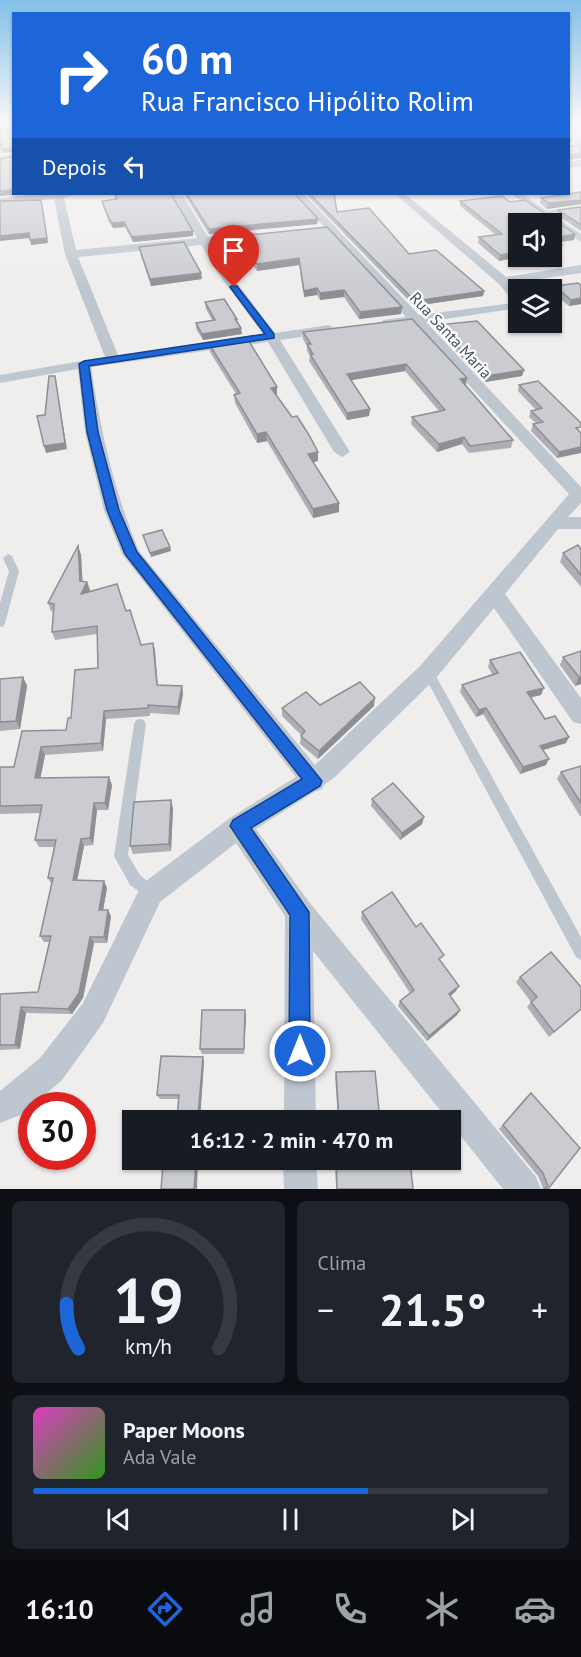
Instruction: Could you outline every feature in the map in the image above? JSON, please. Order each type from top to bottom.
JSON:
[{"type":"street","points":[[0,201],[50,195]]},
{"type":"street","points":[[58,195],[71,254],[113,359]]},
{"type":"street","points":[[178,195],[222,271],[271,336],[342,453]]},
{"type":"street","name":"Rua Santa Maria","points":[[300,195],[325,229],[580,496]]},
{"type":"street","points":[[401,195],[503,281],[508,288]]},
{"type":"street","points":[[517,195],[581,239]]},
{"type":"street","points":[[71,254],[274,234]]},
{"type":"street","points":[[503,281],[581,269]]},
{"type":"street","points":[[370,325],[508,304]]},
{"type":"street","points":[[0,379],[113,359],[348,327]]},
{"type":"street","points":[[84,364],[93,432],[113,510],[131,554],[314,781]]},
{"type":"street","points":[[0,1107],[12,1103],[51,1069],[93,1013],[151,893],[239,826],[314,781],[428,672],[494,592],[580,496]]},
{"type":"street","points":[[555,523],[581,523]]},
{"type":"street","points":[[494,592],[581,715]]},
{"type":"street","points":[[239,826],[299,912],[524,1189]]},
{"type":"street","points":[[299,912],[300,1110]]},
{"type":"street","points":[[300,1170],[301,1189]]},
{"type":"lane","points":[[542,212],[581,207]]},
{"type":"lane","points":[[0,623],[14,571],[8,558]]},
{"type":"lane","points":[[428,672],[581,952]]},
{"type":"lane","points":[[140,724],[121,856],[135,880],[151,893]]},
{"type":"building","points":[[0,177],[12,177],[12,190],[0,191]]},
{"type":"building","points":[[581,192],[581,200],[549,203],[541,198],[570,195]]},
{"type":"building","points":[[115,195],[172,195],[193,231],[132,237],[124,222],[112,223],[102,201],[117,199]]},
{"type":"building","points":[[188,195],[296,195],[318,219],[209,229]]},
{"type":"building","points":[[311,195],[334,195],[337,212],[369,208],[409,254],[436,250],[484,291],[415,301]]},
{"type":"building","points":[[502,196],[510,202],[525,200],[544,213],[508,213],[508,254],[500,255],[479,237],[502,234],[460,201]]},
{"type":"building","points":[[41,200],[47,238],[30,240],[29,233],[0,236],[0,201]]},
{"type":"building","points":[[581,207],[581,225],[558,210]]},
{"type":"building","points":[[562,225],[575,234],[562,236]]},
{"type":"building","points":[[327,227],[402,307],[360,312],[344,290],[320,293],[317,288],[304,291],[299,258],[257,264],[251,258],[241,259],[230,237]]},
{"type":"building","points":[[184,242],[201,273],[150,279],[139,247]]},
{"type":"building","points":[[578,283],[581,285],[581,298],[571,300],[562,292],[562,285]]},
{"type":"building","points":[[224,299],[241,328],[202,334],[196,323],[215,320],[205,302]]},
{"type":"building","points":[[412,319],[467,378],[460,379],[513,440],[470,446],[464,437],[439,444],[412,417],[445,410],[406,364],[347,374],[370,409],[347,413],[310,354],[313,354],[307,344],[311,344],[303,332]]},
{"type":"building","points":[[477,321],[524,370],[486,376],[437,325]]},
{"type":"building","points":[[247,338],[277,387],[271,388],[292,417],[297,416],[309,435],[318,452],[308,454],[339,503],[313,509],[266,432],[257,434],[234,395],[240,393],[209,344]]},
{"type":"building","points":[[49,376],[55,376],[65,443],[44,446],[37,416],[45,415]]},
{"type":"building","points":[[538,381],[581,423],[581,427],[576,428],[581,433],[581,447],[559,452],[533,424],[543,422],[531,411],[542,408],[519,385]]},
{"type":"building","points":[[162,530],[170,547],[150,553],[143,535]]},
{"type":"building","points":[[578,545],[581,549],[581,575],[563,553]]},
{"type":"building","points":[[78,546],[80,581],[87,582],[81,594],[117,584],[126,611],[130,610],[141,645],[153,643],[157,685],[182,686],[178,707],[148,705],[148,708],[104,711],[101,743],[41,747],[35,778],[109,777],[105,803],[94,803],[90,838],[81,839],[73,880],[104,881],[99,910],[108,910],[104,937],[90,937],[79,993],[68,1009],[21,1007],[15,1045],[0,1045],[0,994],[38,992],[51,936],[40,936],[53,878],[48,878],[56,840],[35,840],[42,805],[0,806],[0,767],[14,767],[22,731],[66,730],[68,718],[71,718],[75,670],[98,668],[97,626],[52,632],[54,604],[48,603]]},
{"type":"building","points":[[581,651],[581,677],[579,677],[563,657]]},
{"type":"building","points":[[520,652],[544,688],[527,692],[545,719],[555,716],[569,737],[540,746],[549,759],[523,767],[486,708],[479,710],[462,685],[498,673],[490,660]]},
{"type":"building","points":[[23,677],[16,721],[0,722],[0,679]]},
{"type":"building","points":[[360,682],[375,698],[319,751],[301,736],[305,731],[282,708],[306,692],[320,705]]},
{"type":"building","points":[[581,766],[581,803],[561,772]]},
{"type":"building","points":[[393,783],[424,817],[402,833],[372,799]]},
{"type":"building","points":[[171,800],[169,844],[130,846],[134,802]]},
{"type":"building","points":[[392,892],[416,927],[421,923],[444,955],[439,959],[459,986],[449,994],[460,1010],[429,1036],[400,1001],[414,990],[362,912]]},
{"type":"building","points":[[551,952],[581,987],[581,1009],[554,1032],[531,1002],[537,997],[520,977]]},
{"type":"building","points":[[202,1010],[245,1010],[244,1049],[200,1049]]},
{"type":"building","points":[[161,1056],[203,1057],[199,1110],[178,1110],[179,1095],[157,1095]]},
{"type":"building","points":[[375,1071],[379,1110],[338,1110],[336,1072]]},
{"type":"building","points":[[531,1093],[580,1148],[548,1189],[544,1189],[548,1186],[543,1173],[503,1125]]},
{"type":"building","points":[[163,1170],[195,1170],[194,1189],[161,1189]]},
{"type":"building","points":[[336,1170],[411,1170],[413,1189],[337,1189]]},
{"type":"route","points":[[234,287],[271,336],[84,364],[93,432],[113,510],[131,554],[314,781],[239,826],[299,912],[300,1051]]}]
